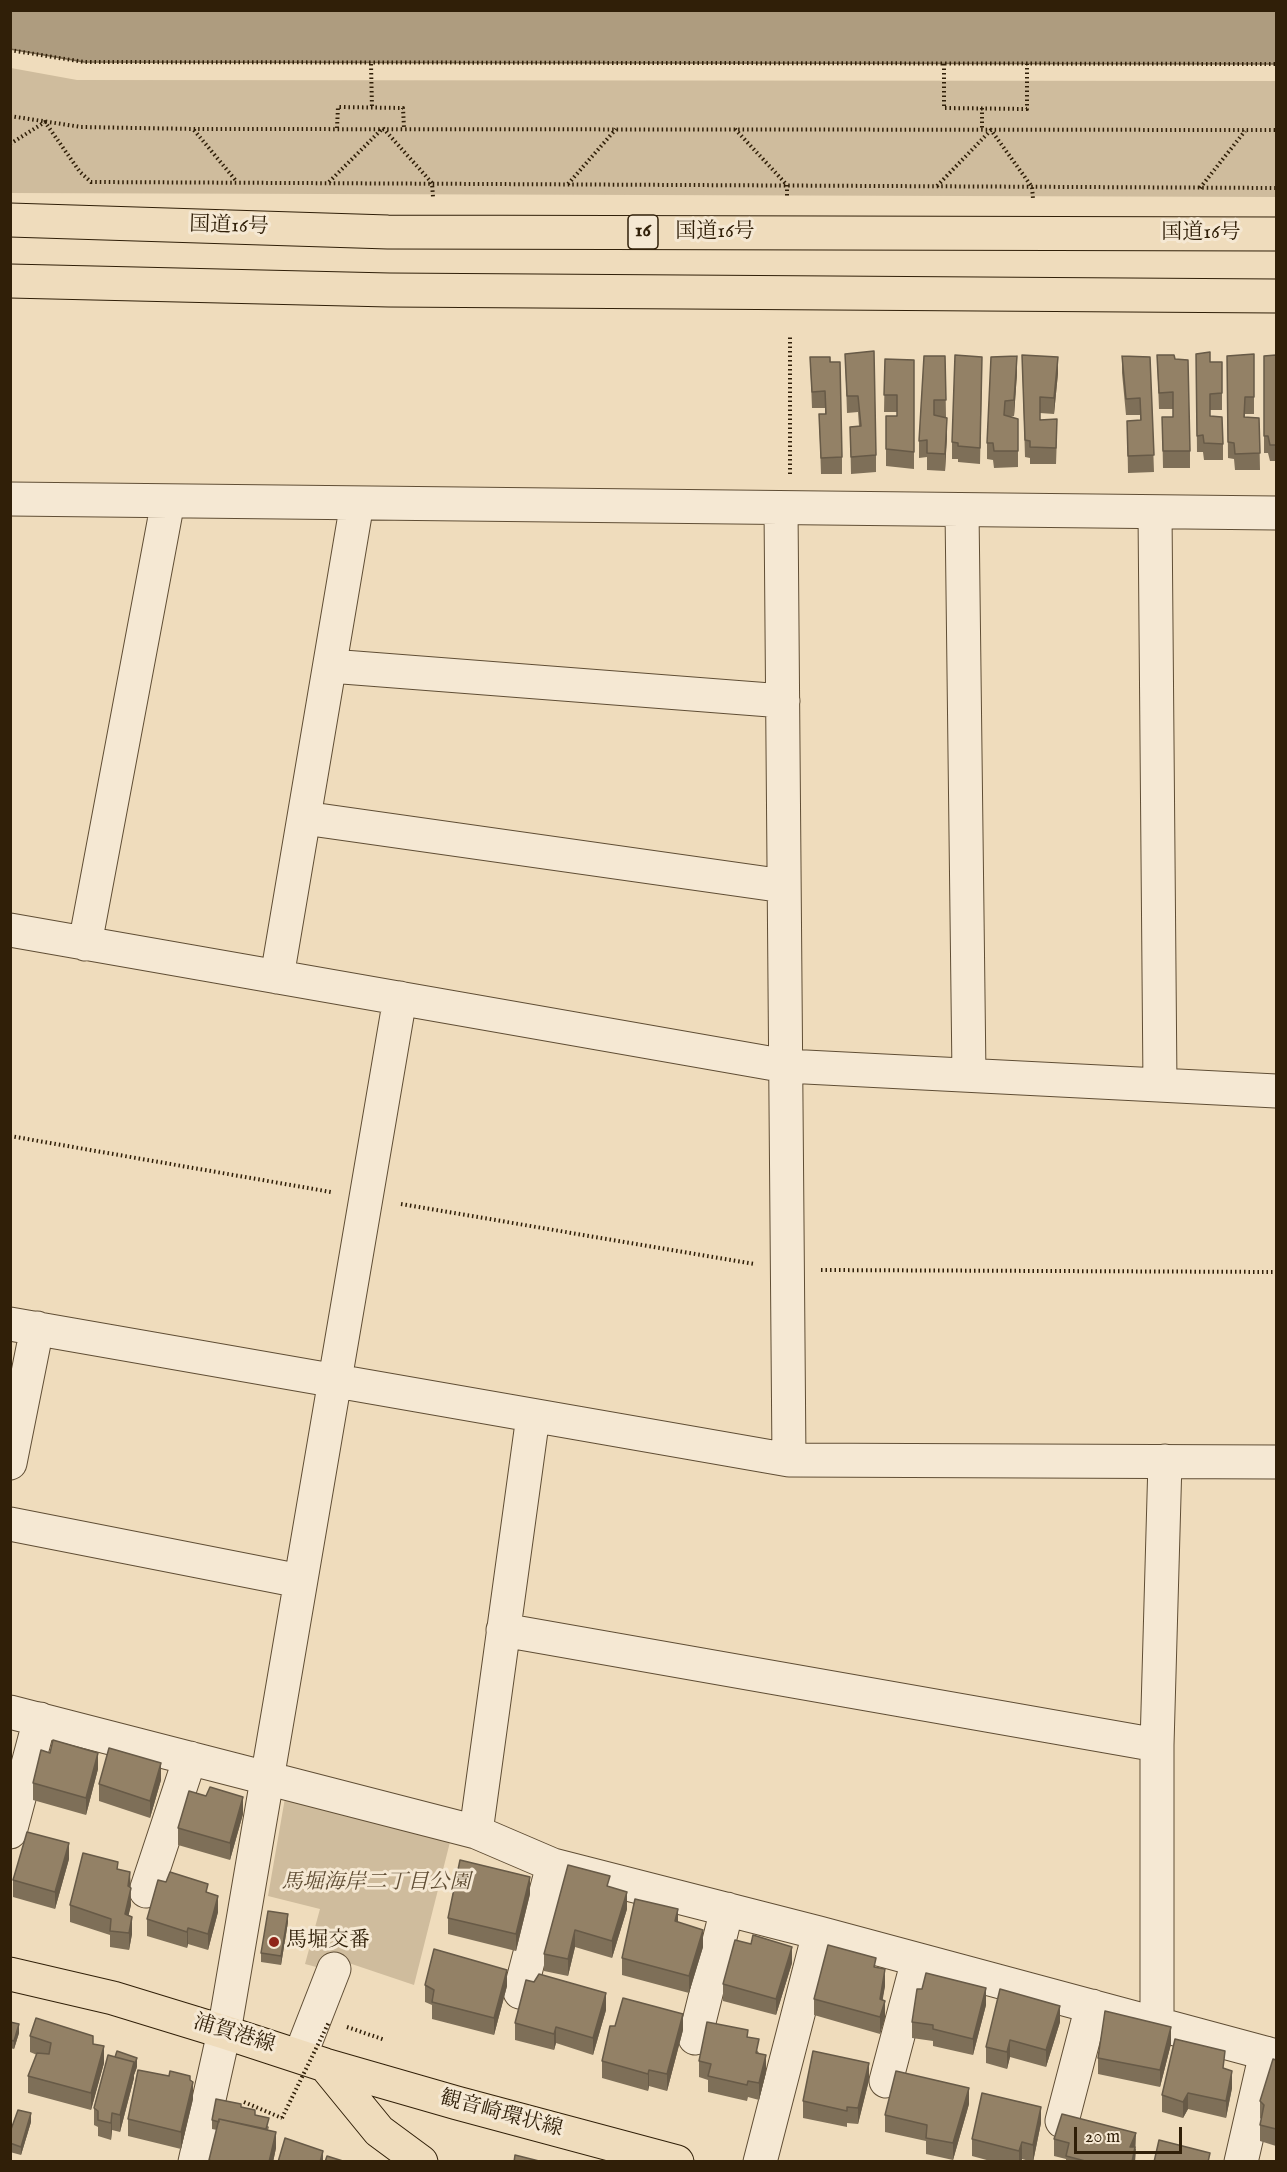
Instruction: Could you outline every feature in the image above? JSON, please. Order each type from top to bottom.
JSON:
[{"type":"main road","name":"国道16号","points":[[10,220],[388,232],[1276,234]]},
{"type":"main road","points":[[10,281],[401,290],[1276,296]]},
{"type":"main road","name":"浦賀港線","points":[[10,1974],[112,1998],[224,2031],[313,2061]]},
{"type":"main road","points":[[313,2061],[379,2131],[412,2159]]},
{"type":"main road","name":"観音崎環状線","points":[[313,2061],[457,2103],[677,2162]]},
{"type":"street","points":[[10,499],[1276,513]]},
{"type":"street","points":[[85,944],[168,501]]},
{"type":"street","points":[[277,977],[357,503]]},
{"type":"street","points":[[785,508],[783,701],[789,1460]]},
{"type":"street","points":[[962,510],[969,1075]]},
{"type":"street","points":[[1155,512],[1160,1085]]},
{"type":"street","points":[[330,666],[783,701]]},
{"type":"street","points":[[304,818],[784,886]]},
{"type":"street","points":[[10,930],[786,1066],[1276,1091]]},
{"type":"street","points":[[195,2162],[224,2031],[400,998]]},
{"type":"street","points":[[10,1463],[24,1326],[789,1460],[1276,1461]]},
{"type":"street","points":[[476,1832],[533,1416]]},
{"type":"street","points":[[1157,2022],[1157,1745],[1165,1461]]},
{"type":"street","points":[[10,1524],[300,1581]]},
{"type":"street","points":[[503,1630],[1157,1745]]},
{"type":"street","points":[[10,1832],[26,1716],[476,1832],[553,1865],[819,1932],[1271,2054],[1241,2162]]},
{"type":"street","points":[[146,1891],[190,1758]]},
{"type":"street","points":[[520,1992],[553,1865]]},
{"type":"street","points":[[695,2038],[728,1909]]},
{"type":"street","points":[[760,2162],[819,1932]]},
{"type":"street","points":[[886,2081],[918,1960]]},
{"type":"street","points":[[313,2061],[334,1969]]},
{"type":"street","points":[[1062,2121],[1092,2006]]},
{"type":"path","points":[[10,50],[84,62],[1276,64]]},
{"type":"path","points":[[371,63],[372,108]]},
{"type":"path","points":[[944,64],[944,108],[1027,109],[1027,64]]},
{"type":"path","points":[[338,128],[338,107],[403,108],[404,128]]},
{"type":"path","points":[[982,108],[982,130]]},
{"type":"path","points":[[10,116],[81,127],[194,129],[1276,130]]},
{"type":"path","points":[[10,144],[45,122]]},
{"type":"path","points":[[45,122],[80,172],[91,182],[1276,188]]},
{"type":"path","points":[[328,183],[383,128]]},
{"type":"path","points":[[383,128],[432,183]]},
{"type":"path","points":[[568,184],[616,128]]},
{"type":"path","points":[[194,129],[237,183]]},
{"type":"path","points":[[735,129],[787,185]]},
{"type":"path","points":[[937,186],[991,130]]},
{"type":"path","points":[[991,130],[1032,187]]},
{"type":"path","points":[[1200,188],[1245,130]]},
{"type":"path","points":[[785,508],[790,336]]},
{"type":"path","points":[[10,1136],[788,1269],[1276,1272]]},
{"type":"path","points":[[241,2101],[282,2118],[329,2022],[385,2040]]},
{"type":"green space","points":[[11,68],[77,80],[1276,81],[1276,197],[11,193]]},
{"type":"green space","name":"馬堀海岸二丁目公園","points":[[285,1798],[451,1838],[414,1985],[328,1956],[320,1968],[305,1964],[320,1909],[268,1896]]},
{"type":"shaded area","points":[[11,10],[1276,10],[1276,64],[84,62],[10,49]]},
{"type":"building","points":[[874,351],[876,455],[851,457],[850,427],[861,426],[858,396],[847,396],[845,354]]},
{"type":"building","points":[[1210,352],[1210,362],[1222,362],[1222,393],[1210,394],[1210,416],[1222,417],[1223,444],[1204,443],[1203,435],[1197,436],[1196,354]]},
{"type":"building","points":[[1254,354],[1254,397],[1245,397],[1244,417],[1259,418],[1260,453],[1235,454],[1234,443],[1228,442],[1227,356]]},
{"type":"building","points":[[955,355],[982,357],[980,448],[958,446],[958,443],[952,442]]},
{"type":"building","points":[[1022,355],[1058,357],[1054,398],[1040,397],[1040,420],[1057,419],[1056,448],[1030,447],[1030,441],[1025,440]]},
{"type":"building","points":[[1157,355],[1174,355],[1175,359],[1188,360],[1190,451],[1163,451],[1162,417],[1173,417],[1173,392],[1159,393]]},
{"type":"building","points":[[1276,355],[1276,445],[1270,445],[1268,436],[1264,436],[1264,356]]},
{"type":"building","points":[[924,356],[945,356],[946,400],[934,400],[934,415],[947,418],[945,454],[927,453],[927,440],[919,441]]},
{"type":"building","points":[[1017,356],[1014,400],[1005,401],[1004,415],[1018,419],[1018,451],[994,451],[993,443],[987,443],[991,357]]},
{"type":"building","points":[[1122,356],[1150,357],[1154,455],[1128,456],[1127,421],[1141,420],[1140,398],[1126,399]]},
{"type":"building","points":[[810,357],[830,357],[830,362],[840,362],[842,457],[821,458],[819,414],[826,414],[825,391],[812,392]]},
{"type":"building","points":[[885,359],[914,360],[914,452],[886,449],[886,416],[897,416],[897,395],[884,395]]},
{"type":"building","points":[[53,1740],[98,1753],[86,1798],[33,1783],[41,1750],[50,1753]]},
{"type":"building","points":[[109,1748],[161,1763],[150,1801],[99,1784]]},
{"type":"building","points":[[210,1787],[243,1797],[230,1843],[178,1828],[189,1791],[206,1796]]},
{"type":"building","points":[[27,1832],[69,1843],[55,1892],[13,1880]]},
{"type":"building","points":[[83,1853],[118,1862],[117,1869],[130,1872],[128,1886],[131,1888],[125,1914],[132,1917],[129,1933],[110,1931],[111,1919],[70,1905]]},
{"type":"building","points":[[460,1860],[530,1877],[516,1934],[448,1918]]},
{"type":"building","points":[[568,1865],[610,1876],[607,1886],[627,1892],[612,1941],[575,1930],[568,1959],[544,1954]]},
{"type":"building","points":[[170,1872],[208,1884],[206,1892],[218,1896],[208,1934],[188,1928],[187,1932],[147,1919],[158,1880],[166,1882]]},
{"type":"building","points":[[635,1899],[678,1909],[675,1921],[703,1930],[689,1976],[622,1958]]},
{"type":"building","name":"馬堀交番","points":[[268,1911],[288,1914],[281,1956],[261,1953]]},
{"type":"building","points":[[753,1935],[792,1947],[776,1999],[723,1984],[735,1940],[751,1944]]},
{"type":"building","points":[[828,1945],[876,1958],[874,1967],[885,1969],[880,1999],[885,2001],[880,2017],[814,1999]]},
{"type":"building","points":[[434,1949],[507,1970],[494,2018],[432,2002],[434,1990],[425,1985]]},
{"type":"building","points":[[926,1973],[986,1988],[973,2039],[933,2029],[933,2025],[912,2022],[917,1989],[922,1989]]},
{"type":"building","points":[[539,1974],[606,1993],[593,2038],[556,2027],[554,2034],[515,2023],[526,1980],[534,1982]]},
{"type":"building","points":[[1000,1989],[1060,2006],[1046,2050],[1010,2040],[1007,2052],[986,2047]]},
{"type":"building","points":[[623,1998],[683,2014],[667,2074],[649,2070],[648,2074],[602,2061],[610,2026],[615,2026]]},
{"type":"building","points":[[1105,2011],[1171,2027],[1160,2070],[1098,2058]]},
{"type":"building","points":[[36,2018],[93,2036],[93,2044],[104,2046],[91,2093],[28,2076],[37,2053],[49,2054],[51,2043],[30,2036]]},
{"type":"building","points":[[10,2022],[19,2024],[14,2041],[10,2040]]},
{"type":"building","points":[[707,2022],[748,2030],[747,2037],[759,2039],[756,2053],[766,2055],[759,2083],[748,2081],[747,2085],[708,2076],[711,2064],[699,2061]]},
{"type":"building","points":[[1175,2039],[1225,2051],[1223,2068],[1232,2071],[1226,2101],[1188,2093],[1183,2102],[1162,2095]]},
{"type":"building","points":[[117,2051],[137,2058],[134,2066],[134,2062],[115,2057]]},
{"type":"building","points":[[813,2051],[869,2063],[858,2108],[847,2107],[847,2111],[803,2101]]},
{"type":"building","points":[[108,2055],[134,2062],[120,2115],[112,2113],[111,2123],[98,2120],[98,2111],[94,2108]]},
{"type":"building","points":[[1273,2059],[1276,2060],[1276,2129],[1260,2125],[1264,2105],[1260,2101]]},
{"type":"building","points":[[138,2070],[169,2076],[170,2071],[190,2076],[193,2082],[181,2132],[128,2119]]},
{"type":"building","points":[[896,2071],[969,2088],[953,2143],[926,2138],[927,2125],[885,2115]]},
{"type":"building","points":[[982,2093],[1041,2107],[1033,2145],[1022,2142],[1019,2151],[972,2139]]},
{"type":"building","points":[[216,2099],[241,2104],[241,2107],[255,2110],[255,2115],[269,2118],[266,2129],[219,2119],[219,2122],[212,2120]]},
{"type":"building","points":[[18,2110],[31,2113],[21,2147],[10,2143],[10,2132]]},
{"type":"building","points":[[1062,2114],[1136,2133],[1130,2147],[1135,2147],[1132,2162],[1089,2162],[1066,2156],[1069,2143],[1054,2139]]},
{"type":"building","points":[[219,2119],[276,2132],[269,2162],[214,2162],[209,2160]]},
{"type":"building","points":[[285,2138],[323,2151],[320,2162],[278,2162]]},
{"type":"building","points":[[1159,2140],[1210,2153],[1208,2162],[1154,2162]]},
{"type":"building","points":[[515,2155],[543,2162],[514,2162]]},
{"type":"building","points":[[327,2156],[346,2162],[325,2162]]},
{"type":"place","name":"馬堀交番","points":[[274,1942]]}]
